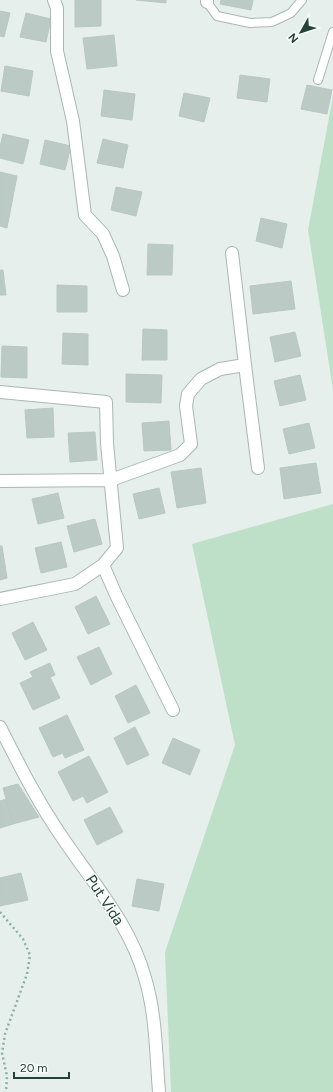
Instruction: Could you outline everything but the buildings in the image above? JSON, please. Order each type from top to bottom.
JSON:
[{"type":"street","points":[[54,0],[57,8],[57,51],[73,121],[85,215],[103,234],[113,256],[123,290]]},
{"type":"street","points":[[232,253],[258,468]]},
{"type":"street","points":[[0,481],[111,480],[180,455],[191,444],[186,406],[188,394],[201,379],[220,369],[245,365]]},
{"type":"street","points":[[0,392],[106,402],[107,442],[116,548],[103,565],[75,584],[0,599]]},
{"type":"street","points":[[103,565],[116,595],[173,710]]},
{"type":"street","name":"Put Vida","points":[[0,727],[27,781],[64,840],[112,907],[133,946],[145,978],[152,1013],[159,1092]]},
{"type":"lane","points":[[207,1],[217,16],[250,23],[272,22],[291,13],[302,0]]},
{"type":"lane","points":[[318,80],[333,32]]},
{"type":"path","points":[[0,912],[23,939],[30,955],[27,974],[5,1034],[2,1053],[7,1076],[6,1092]]},
{"type":"green space","points":[[333,96],[333,390],[308,230]]},
{"type":"green space","points":[[333,504],[333,1092],[171,1092],[165,952],[235,745],[192,544]]}]
